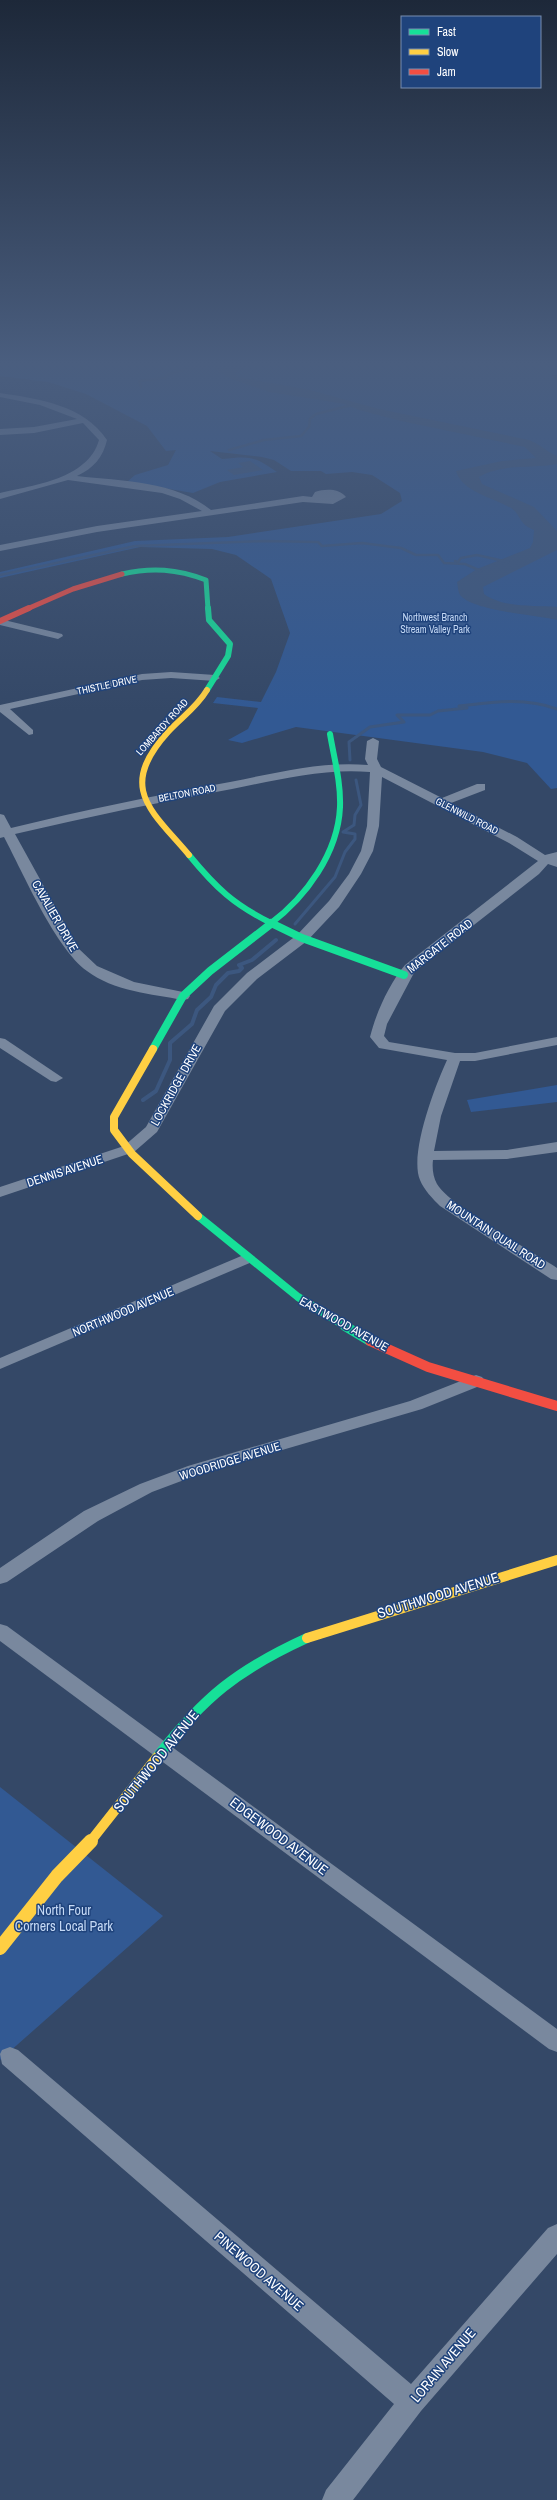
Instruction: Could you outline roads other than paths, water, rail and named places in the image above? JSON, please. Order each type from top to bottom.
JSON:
[{"type":"street","points":[[0,496],[61,479]]},
{"type":"street","points":[[78,479],[177,493],[196,500],[210,513]]},
{"type":"street","points":[[0,548],[97,529],[316,499]]},
{"type":"street","name":"LOMBARDY ROAD","points":[[0,622],[45,599],[142,569],[162,567],[189,571],[206,580],[209,620],[230,644],[228,656],[194,709],[151,752],[143,764],[139,784],[145,801],[210,882],[244,910],[302,938],[384,966],[404,975]]},
{"type":"street","points":[[0,622],[58,636]]},
{"type":"street","name":"THISTLE DRIVE","points":[[1,708],[142,677],[171,675],[215,678]]},
{"type":"street","points":[[1,708],[29,732]]},
{"type":"street","points":[[130,1150],[114,1130],[114,1117],[183,996],[210,971],[287,910],[301,895],[322,867],[337,830],[340,807],[336,766],[330,734]]},
{"type":"street","name":"LOCKRIDGE DRIVE","points":[[130,1150],[152,1129],[210,1023],[226,1000],[252,976],[302,938],[334,904],[355,874],[367,851],[375,810],[376,769],[371,759],[373,741]]},
{"type":"street","name":"BELTON ROAD","points":[[4,833],[145,801],[336,766],[376,769]]},
{"type":"street","name":"GLENWILD ROAD","points":[[376,769],[513,840],[551,862]]},
{"type":"street","points":[[440,803],[481,787]]},
{"type":"street","name":"CAVALIER DRIVE","points":[[0,818],[4,833],[72,950],[92,969],[116,980],[131,986],[183,996]]},
{"type":"street","name":"MARGATE ROAD","points":[[455,1057],[384,1045],[377,1037],[380,1024],[404,975],[410,968],[551,862],[557,854]]},
{"type":"street","points":[[455,1057],[475,1057],[557,1041]]},
{"type":"street","points":[[0,1042],[56,1078]]},
{"type":"street","name":"MOUNTAIN QUAIL ROAD","points":[[455,1057],[433,1121],[425,1155],[426,1177],[437,1194],[446,1203],[557,1275]]},
{"type":"street","points":[[425,1155],[490,1157],[527,1154],[557,1147]]},
{"type":"street","name":"DENNIS AVENUE","points":[[0,1192],[130,1150]]},
{"type":"street","name":"EASTWOOD AVENUE","points":[[130,1150],[152,1175],[246,1260],[306,1305],[354,1332],[409,1359],[557,1406]]},
{"type":"street","name":"NORTHWOOD AVENUE","points":[[0,1364],[246,1260]]},
{"type":"street","name":"WOODRIDGE AVENUE","points":[[0,1577],[91,1516],[146,1488],[194,1470],[416,1405],[476,1381]]},
{"type":"street","name":"SOUTHWOOD AVENUE","points":[[0,1948],[57,1876],[96,1836],[185,1721],[218,1689],[270,1655],[315,1634],[557,1560]]},
{"type":"street","name":"EDGEWOOD AVENUE","points":[[0,1631],[557,2042]]},
{"type":"street","name":"PINEWOOD AVENUE","points":[[10,2057],[412,2402]]},
{"type":"street","name":"LORAIN AVENUE","points":[[336,2500],[412,2402],[557,2236]]},
{"type":"waterway","points":[[0,575],[135,546],[264,541],[318,542],[322,546],[362,543],[401,548],[416,555],[438,555],[444,563],[465,564],[481,571]]},
{"type":"waterway","points":[[455,561],[458,562],[461,558],[477,555],[508,562]]},
{"type":"waterway","points":[[350,760],[349,742],[370,727],[404,722],[397,715],[430,715],[438,711],[467,708],[459,706],[509,702],[533,703],[557,709]]},
{"type":"waterway","points":[[295,924],[335,877],[345,852],[355,839],[355,834],[343,832],[354,825],[355,815],[361,805],[356,780]]},
{"type":"waterway","points":[[143,1100],[156,1091],[170,1060],[170,1043],[192,1024],[197,1010],[211,997],[216,985],[228,973],[239,971],[242,968],[239,965],[252,960],[276,940]]},
{"type":"park label","name":"Northwest Branch Stream Valley Park","points":[[435,622]]},
{"type":"park label","name":"North Four Corners Local Park","points":[[64,1918]]}]
